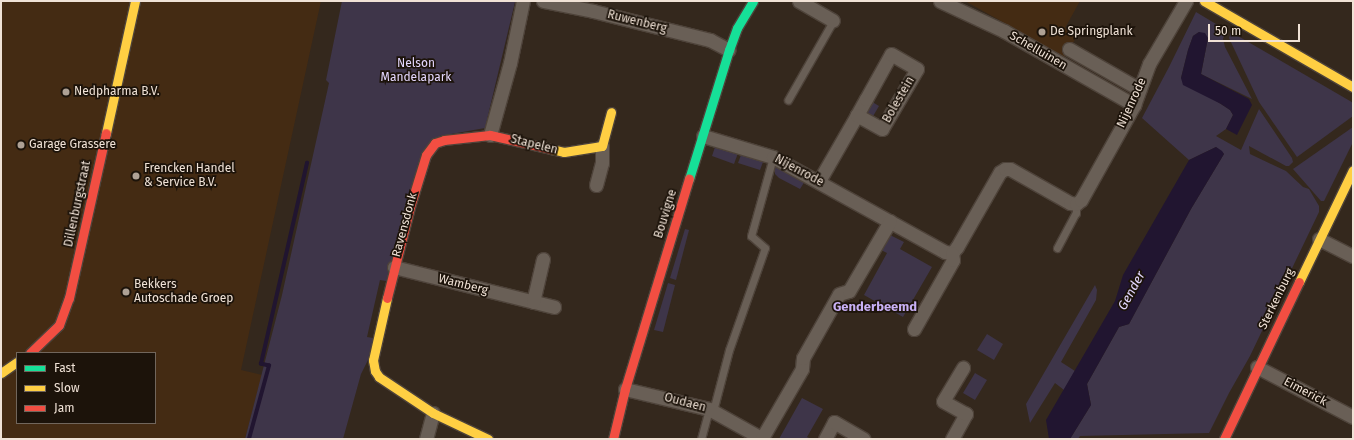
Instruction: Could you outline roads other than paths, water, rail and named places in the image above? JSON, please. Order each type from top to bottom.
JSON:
[{"type":"street","name":"Dillenburgstraat","points":[[31,352],[60,325],[69,298],[135,1]]},
{"type":"street","points":[[490,136],[510,63],[523,1]]},
{"type":"street","name":"Ruwenberg","points":[[543,1],[593,11],[710,40],[728,50]]},
{"type":"street","name":"Bouvigne","points":[[613,439],[625,389],[728,50],[737,28],[753,1]]},
{"type":"street","points":[[799,1],[833,21]]},
{"type":"street","name":"Schelluinen","points":[[940,1],[1004,31],[1134,105]]},
{"type":"street","name":"Nijenrode","points":[[1076,204],[1080,200],[1134,105],[1149,64],[1186,1]]},
{"type":"street","points":[[1204,1],[1353,87]]},
{"type":"street","name":"Schelluinen","points":[[1069,49],[1139,89]]},
{"type":"street","name":"Bolestein","points":[[819,181],[891,54],[917,69],[882,129],[857,115]]},
{"type":"street","points":[[596,185],[602,163],[602,146],[611,112]]},
{"type":"street","name":"Stapelen","points":[[490,136],[564,152],[602,146]]},
{"type":"street","name":"Ravensdonk","points":[[488,439],[433,413],[379,377],[375,371],[373,360],[394,267],[426,155],[435,143],[444,140],[490,136]]},
{"type":"street","name":"Nijenrode","points":[[703,136],[773,157],[819,181],[945,252],[952,253]]},
{"type":"street","points":[[914,329],[953,260],[952,253],[957,247],[1000,172],[1005,169],[1010,169],[1070,203],[1076,204]]},
{"type":"street","name":"Sterkenburg","points":[[1224,439],[1257,367],[1353,170]]},
{"type":"street","name":"Oudaen","points":[[625,389],[711,410],[763,439],[802,369],[803,358],[839,294],[849,291],[890,221]]},
{"type":"street","points":[[1319,239],[1353,256]]},
{"type":"street","points":[[533,302],[543,259]]},
{"type":"street","name":"Wamberg","points":[[394,267],[554,307]]},
{"type":"street","points":[[1,373],[16,363]]},
{"type":"street","name":"Eimerick","points":[[1257,367],[1353,417]]},
{"type":"street","points":[[952,439],[966,414],[943,401],[963,368]]},
{"type":"street","points":[[426,439],[433,413]]},
{"type":"street","points":[[825,439],[834,422],[863,439]]},
{"type":"lane","points":[[788,100],[833,21]]},
{"type":"lane","points":[[701,439],[729,350],[765,248],[751,236],[773,157]]},
{"type":"lane","name":"Nijenrode","points":[[1057,248],[1076,213],[1076,204]]},
{"type":"water","points":[[1199,32],[1205,33],[1208,38],[1201,74],[1249,99],[1252,105],[1237,135],[1226,129],[1233,115],[1230,110],[1183,85],[1181,78],[1188,50],[1193,36]]},
{"type":"water","name":"Gender","points":[[1216,147],[1224,154],[1191,209],[1129,324],[1119,327],[1087,384],[1091,405],[1070,439],[1049,439],[1046,420],[1115,301],[1123,275],[1189,160]]},
{"type":"waterway","points":[[249,439],[269,366],[261,364],[307,163]]},
{"type":"place","name":"De Springplank","points":[[1042,32]]},
{"type":"place","name":"Nedpharma B.V.","points":[[66,92]]},
{"type":"place","name":"Garage Grassere","points":[[21,145]]},
{"type":"place","name":"Frencken Handel & Service B.V.","points":[[136,176]]},
{"type":"place","name":"Bekkers Autoschade Groep","points":[[126,292]]},
{"type":"district","name":"Genderbeemd","points":[[875,307]]},
{"type":"park label","name":"Nelson Mandelapark","points":[[416,71]]}]
